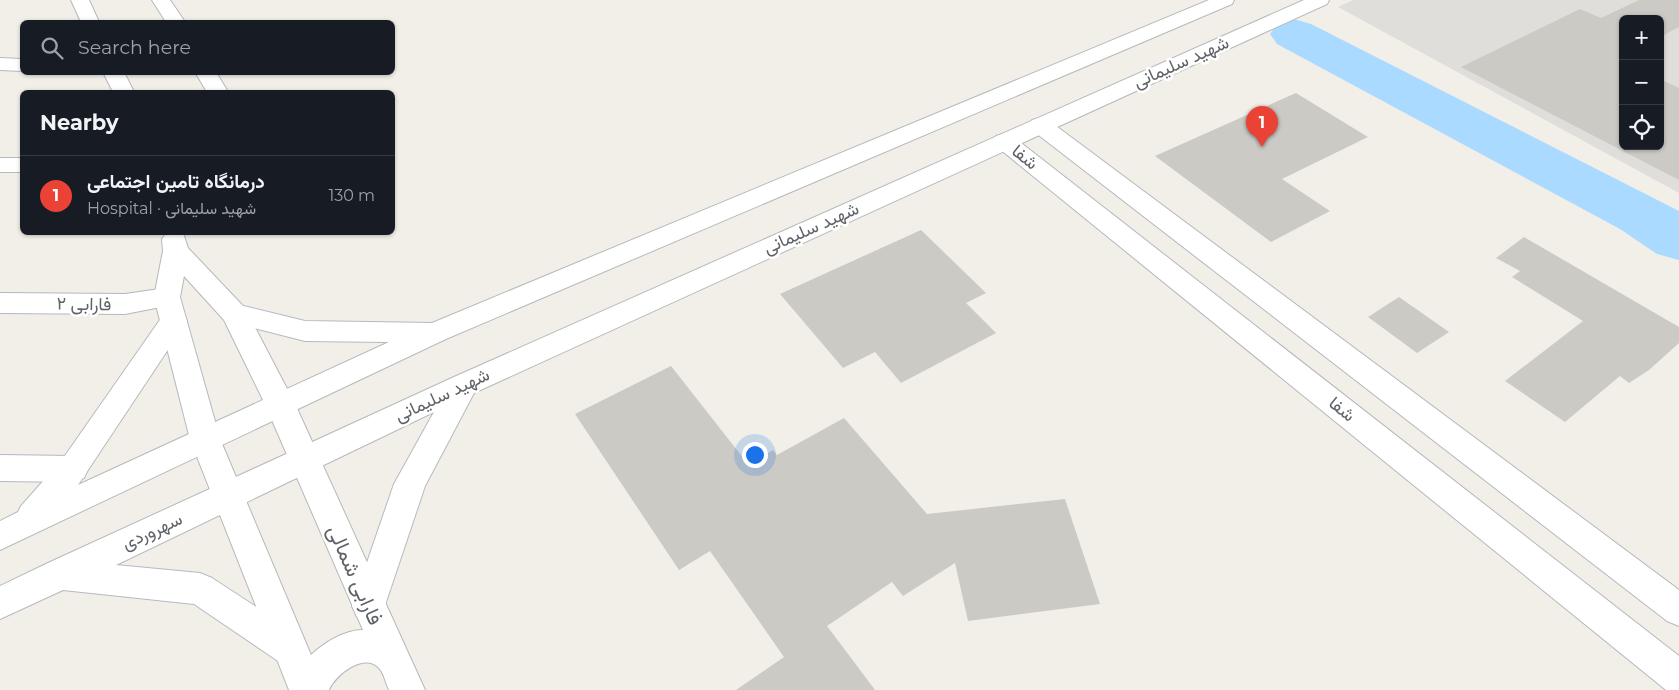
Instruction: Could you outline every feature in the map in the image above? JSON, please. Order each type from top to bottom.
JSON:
[{"type":"main road","points":[[80,0],[89,20]]},
{"type":"main road","points":[[162,0],[174,20]]},
{"type":"main road","points":[[13,530],[436,332],[1225,0]]},
{"type":"main road","name":"شهید سلیمانی","points":[[304,459],[1004,141],[1320,0]]},
{"type":"main road","points":[[0,64],[20,65]]},
{"type":"main road","points":[[115,75],[122,90]]},
{"type":"main road","points":[[207,75],[216,90]]},
{"type":"main road","name":"شفا","points":[[1040,125],[1679,610]]},
{"type":"main road","name":"شفا","points":[[1004,141],[1679,678]]},
{"type":"main road","points":[[1051,178],[1088,161]]},
{"type":"main road","points":[[0,165],[20,165]]},
{"type":"main road","points":[[174,242],[235,314],[280,404]]},
{"type":"main road","points":[[174,242],[171,309],[205,440],[290,649],[309,690]]},
{"type":"main road","name":"فارابی ۲","points":[[0,303],[125,304],[171,309]]},
{"type":"main road","points":[[13,530],[73,469],[171,309]]},
{"type":"main road","points":[[235,314],[305,331],[436,332]]},
{"type":"main road","points":[[1319,391],[1356,365]]},
{"type":"main road","points":[[368,606],[410,484],[464,385]]},
{"type":"main road","name":"فارابی شمالی","points":[[280,404],[368,606],[407,690]]},
{"type":"main road","name":"سهروردی","points":[[0,603],[304,459]]},
{"type":"main road","points":[[0,468],[73,469]]},
{"type":"main road","points":[[60,574],[200,589],[290,649]]},
{"type":"main road","points":[[309,690],[318,673],[335,656],[356,647],[376,647],[391,656]]},
{"type":"shaded area","points":[[1353,0],[1679,0],[1679,193],[1338,7]]},
{"type":"building","points":[[1639,0],[1679,0],[1679,27],[1664,35],[1664,15],[1619,15],[1619,149],[1461,67],[1580,9],[1601,18]]},
{"type":"building","points":[[1664,81],[1679,88],[1679,180],[1621,150],[1664,150]]},
{"type":"building","points":[[1296,93],[1368,137],[1282,179],[1330,211],[1271,242],[1155,156]]},
{"type":"building","points":[[921,230],[986,293],[966,303],[996,333],[901,383],[875,352],[843,368],[780,294]]},
{"type":"building","points":[[1524,237],[1679,327],[1679,343],[1649,370],[1629,383],[1620,376],[1565,422],[1505,381],[1583,321],[1512,277],[1520,271],[1496,258]]},
{"type":"building","points":[[1399,297],[1449,332],[1417,353],[1368,317]]},
{"type":"building","points":[[671,366],[748,464],[773,450],[777,455],[844,418],[927,514],[1065,499],[1100,604],[968,621],[955,563],[903,596],[892,582],[827,626],[875,690],[736,690],[784,657],[710,551],[679,570],[575,414]]},
{"type":"waterway","points":[[1294,34],[1641,215],[1679,239]]},
{"type":"place","name":"درمانگاه تامین اجتماعی","points":[[1262,147]]}]
